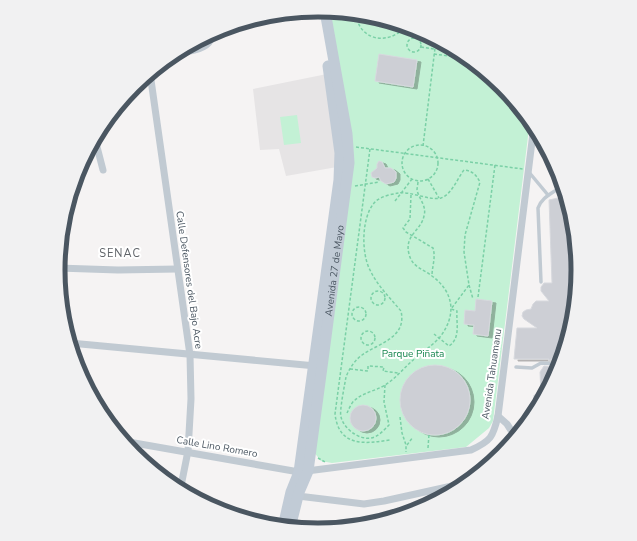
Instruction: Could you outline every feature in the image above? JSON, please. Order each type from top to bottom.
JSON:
[{"type":"main road","name":"Avenida 27 de Mayo","points":[[291,522],[303,471],[346,190],[348,163],[346,126],[325,17]]},
{"type":"main road","name":"Avenida 27 de Mayo","points":[[318,367],[339,180],[340,153],[325,17]]},
{"type":"main road","name":"Avenida 27 de Mayo","points":[[284,522],[291,492],[303,471]]},
{"type":"street","name":"Calle Defensores del Bajo Acre","points":[[151,80],[190,355],[191,399],[188,451],[182,483]]},
{"type":"street","name":"Avenida Tahuamanu","points":[[303,471],[471,450],[484,445],[493,434],[498,416],[533,136]]},
{"type":"street","points":[[97,147],[103,170]]},
{"type":"street","points":[[65,268],[118,270],[177,269]]},
{"type":"street","points":[[76,344],[318,367]]},
{"type":"street","points":[[498,416],[507,424],[513,433]]},
{"type":"street","name":"Calle Lino Romero","points":[[132,442],[303,471]]},
{"type":"street","points":[[298,496],[364,504],[451,486]]},
{"type":"lane","points":[[190,52],[208,47],[213,40]]},
{"type":"lane","points":[[528,170],[548,195]]},
{"type":"lane","points":[[541,282],[538,208],[540,202],[559,188]]},
{"type":"lane","points":[[516,367],[532,368],[541,363],[555,364]]},
{"type":"path","points":[[356,20],[360,27],[367,34],[376,38],[385,39],[393,37],[401,31]]},
{"type":"path","points":[[412,39],[416,39],[420,42],[420,47],[416,52],[412,52],[408,50],[407,43],[412,39]]},
{"type":"path","points":[[422,146],[435,46]]},
{"type":"path","points":[[420,47],[435,49]]},
{"type":"path","points":[[434,54],[454,57]]},
{"type":"path","points":[[348,146],[528,170]]},
{"type":"path","points":[[416,146],[429,148],[436,158],[437,167],[435,172],[428,179],[418,181],[412,179],[404,172],[402,168],[404,154],[416,146]]},
{"type":"path","points":[[370,149],[335,414],[336,422],[341,433],[358,443],[372,443],[390,440]]},
{"type":"path","points":[[478,297],[494,165]]},
{"type":"path","points":[[385,385],[384,402],[389,425],[382,432],[372,438],[358,436],[347,429],[340,416],[346,377],[350,369],[358,358],[391,339],[402,325],[403,317],[401,311],[385,294],[369,270],[363,248],[366,221],[374,204],[382,198],[401,192],[411,195],[439,198],[448,194],[464,170],[470,171],[476,175],[480,182],[465,235],[464,252],[469,285],[473,299]]},
{"type":"path","points":[[394,201],[412,179]]},
{"type":"path","points":[[428,179],[439,198]]},
{"type":"path","points":[[347,413],[354,400],[385,385],[439,338],[450,319],[451,309],[447,292],[432,276],[412,262],[408,247],[409,240],[424,218],[424,208],[417,190],[418,181]]},
{"type":"path","points":[[354,186],[379,182]]},
{"type":"path","points":[[411,195],[410,219],[403,228],[406,232],[433,248],[435,255],[432,276]]},
{"type":"path","points":[[451,309],[469,285]]},
{"type":"path","points":[[374,292],[381,292],[385,294],[383,304],[379,305],[373,303],[371,296],[374,292]]},
{"type":"path","points":[[359,307],[363,309],[366,315],[364,320],[359,321],[353,319],[352,314],[354,308],[359,307]]},
{"type":"path","points":[[434,334],[449,346],[452,344],[458,330],[456,319],[457,311],[451,309]]},
{"type":"path","points":[[368,331],[374,335],[375,339],[373,344],[367,345],[363,343],[362,336],[364,333],[368,331]]},
{"type":"path","points":[[373,344],[376,347]]},
{"type":"path","points":[[350,369],[368,371],[368,366],[384,367],[383,372],[399,373]]},
{"type":"path","points":[[400,417],[402,433],[406,445],[405,456]]},
{"type":"path","points":[[428,452],[429,434]]},
{"type":"path","points":[[406,445],[413,437]]},
{"type":"path","points":[[317,458],[328,463]]},
{"type":"shaded area","points":[[327,74],[337,167],[286,176],[279,149],[260,150],[253,89]]},
{"type":"green space","name":"Parque Piñata","points":[[328,18],[352,19],[368,22],[400,30],[431,43],[473,69],[486,80],[509,103],[529,130],[493,421],[489,428],[466,447],[332,463],[321,461],[313,451],[349,187]]},
{"type":"green space","points":[[297,115],[301,143],[284,145],[280,117]]},
{"type":"building","points":[[379,54],[417,60],[413,87],[375,81]]},
{"type":"building","points":[[379,161],[382,162],[385,168],[391,168],[396,172],[394,182],[386,184],[381,181],[379,177],[372,177],[371,173],[377,168]]},
{"type":"building","points":[[548,163],[552,170],[548,170]]},
{"type":"building","points":[[561,197],[570,237],[572,270],[570,304],[567,320],[556,359],[514,359],[517,328],[537,328],[524,319],[522,316],[523,312],[531,309],[536,301],[549,301],[541,291],[541,287],[544,283],[552,283],[549,200]]},
{"type":"building","points":[[476,299],[492,301],[488,336],[473,334],[474,325],[464,324],[465,310],[475,311]]},
{"type":"building","points":[[435,365],[448,368],[460,375],[467,387],[470,400],[467,413],[460,425],[448,432],[435,435],[422,432],[410,425],[403,413],[400,400],[403,387],[410,375],[422,368]]},
{"type":"building","points":[[544,366],[553,367],[541,392],[540,372]]},
{"type":"building","points":[[534,395],[539,396],[533,404]]},
{"type":"building","points":[[363,405],[372,409],[376,418],[372,427],[363,431],[354,427],[350,418],[354,409]]},
{"type":"district","name":"SENAC","points":[[120,253]]}]
